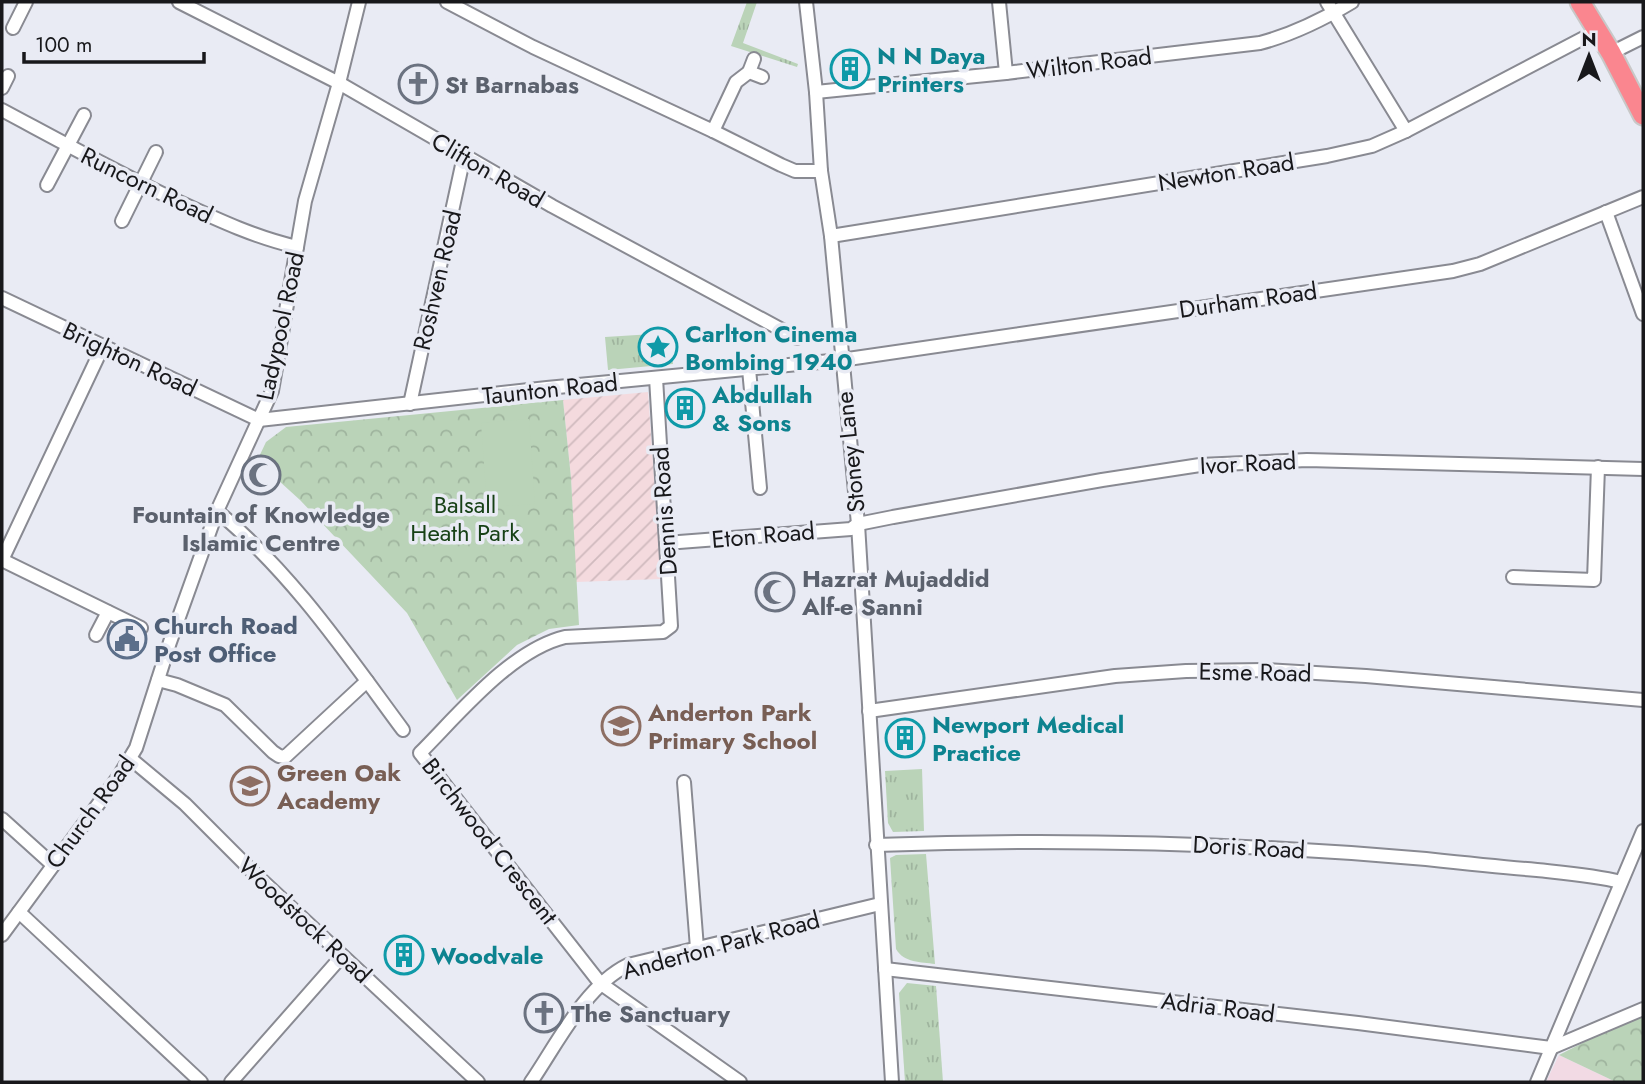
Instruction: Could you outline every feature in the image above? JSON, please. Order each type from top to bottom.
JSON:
[{"type":"highway","points":[[1580,2],[1611,53],[1643,115]]},
{"type":"street","points":[[13,28],[26,2]]},
{"type":"street","name":"Ladypool Road","points":[[158,680],[217,511],[272,391],[305,201],[359,2]]},
{"type":"street","points":[[447,2],[533,47],[794,171],[821,171]]},
{"type":"street","name":"Stoney Lane","points":[[805,2],[816,92],[821,171],[831,236],[858,524],[892,1082]]},
{"type":"street","points":[[999,2],[1006,74]]},
{"type":"street","name":"Wilton Road","points":[[816,92],[1006,74],[1260,43],[1288,36],[1330,7],[1352,2]]},
{"type":"street","name":"Clifton Road","points":[[185,3],[339,83],[552,206],[797,338]]},
{"type":"street","points":[[1330,7],[1406,131]]},
{"type":"street","name":"Newton Road","points":[[831,236],[1327,156],[1372,146],[1406,131],[1597,31]]},
{"type":"street","points":[[1611,53],[1643,37]]},
{"type":"street","points":[[713,131],[736,82],[756,75],[754,59]]},
{"type":"street","points":[[2,88],[8,76]]},
{"type":"street","name":"Runcorn Road","points":[[2,110],[140,183],[229,226],[297,247]]},
{"type":"street","points":[[47,185],[84,115]]},
{"type":"street","points":[[122,221],[156,152]]},
{"type":"street","name":"Roshven Road","points":[[410,404],[464,156]]},
{"type":"street","name":"Durham Road","points":[[841,360],[1453,271],[1480,264],[1643,197]]},
{"type":"street","points":[[1606,212],[1643,314]]},
{"type":"street","name":"Brighton Road","points":[[2,298],[259,420]]},
{"type":"street","points":[[103,346],[2,560],[141,628]]},
{"type":"street","name":"Taunton Road","points":[[259,420],[841,360]]},
{"type":"street","points":[[749,369],[760,488]]},
{"type":"street","name":"Dennis Road","points":[[656,378],[673,620],[667,630],[656,632]]},
{"type":"street","name":"Ivor Road","points":[[858,524],[1200,465],[1307,460],[1643,469]]},
{"type":"street","points":[[1513,577],[1594,580],[1598,467]]},
{"type":"street","points":[[217,511],[262,551],[289,580],[403,730]]},
{"type":"street","name":"Eton Road","points":[[666,543],[851,528],[858,524]]},
{"type":"street","points":[[96,635],[108,612]]},
{"type":"street","name":"Birchwood Crescent","points":[[600,984],[420,753],[504,671],[552,640],[656,632]]},
{"type":"street","name":"Esme Road","points":[[869,711],[1115,676],[1186,671],[1265,670],[1366,676],[1643,701]]},
{"type":"street","points":[[158,680],[225,705],[279,757],[285,757],[366,681]]},
{"type":"street","name":"Church Road","points":[[2,934],[131,759],[158,680]]},
{"type":"street","name":"Woodstock Road","points":[[131,759],[185,804],[342,956],[478,1082]]},
{"type":"street","points":[[684,782],[697,948]]},
{"type":"street","points":[[2,819],[53,864]]},
{"type":"street","points":[[1536,1082],[1643,831]]},
{"type":"street","name":"Doris Road","points":[[876,845],[1102,842],[1223,844],[1451,862],[1596,876],[1621,882]]},
{"type":"street","name":"Anderton Park Road","points":[[531,1082],[600,984],[613,972],[628,965],[880,904]]},
{"type":"street","points":[[19,912],[201,1082]]},
{"type":"street","points":[[231,1082],[342,956]]},
{"type":"street","name":"Adria Road","points":[[885,970],[1344,1021],[1551,1048]]},
{"type":"street","points":[[600,984],[740,1082]]},
{"type":"street","points":[[1551,1048],[1643,1009]]},
{"type":"street","points":[[1565,1014],[1575,1026],[1587,1032]]},
{"type":"shaded area","points":[[648,392],[661,579],[576,582],[571,478],[563,400]]},
{"type":"shaded area","points":[[1559,1055],[1616,1082],[1546,1082]]},
{"type":"green space","points":[[747,2],[757,2],[743,43],[798,64],[797,67],[731,46]]},
{"type":"green space","points":[[669,333],[673,364],[608,370],[605,337]]},
{"type":"green space","name":"Balsall Heath Park","points":[[563,400],[571,478],[579,625],[549,629],[517,645],[457,700],[407,613],[300,500],[257,461],[266,442],[286,427]]},
{"type":"green space","points":[[529,419],[535,504],[487,507],[481,423]]},
{"type":"green space","points":[[922,769],[924,831],[893,832],[888,823],[885,771]]},
{"type":"green space","points":[[926,854],[935,964],[908,959],[896,949],[890,858],[896,855]]},
{"type":"green space","points":[[907,983],[936,986],[943,1082],[905,1082],[899,993]]},
{"type":"green space","points":[[1643,1012],[1643,1082],[1616,1082],[1559,1055]]},
{"type":"place","name":"N N Daya Printers","points":[[850,69]]},
{"type":"place","name":"St Barnabas","points":[[418,84]]},
{"type":"place","name":"Carlton Cinema Bombing 1940","points":[[658,347]]},
{"type":"place","name":"Abdullah & Sons","points":[[685,408]]},
{"type":"place","name":"Fountain of Knowledge Islamic Centre","points":[[261,475]]},
{"type":"place","name":"Hazrat Mujaddid Alf-e Sanni","points":[[775,592]]},
{"type":"place","name":"Church Road Post Office","points":[[127,639]]},
{"type":"place","name":"Anderton Park Primary School","points":[[621,726]]},
{"type":"place","name":"Newport Medical Practice","points":[[905,738]]},
{"type":"place","name":"Green Oak Academy","points":[[250,786]]},
{"type":"place","name":"Woodvale","points":[[404,955]]},
{"type":"place","name":"The Sanctuary","points":[[544,1013]]}]
